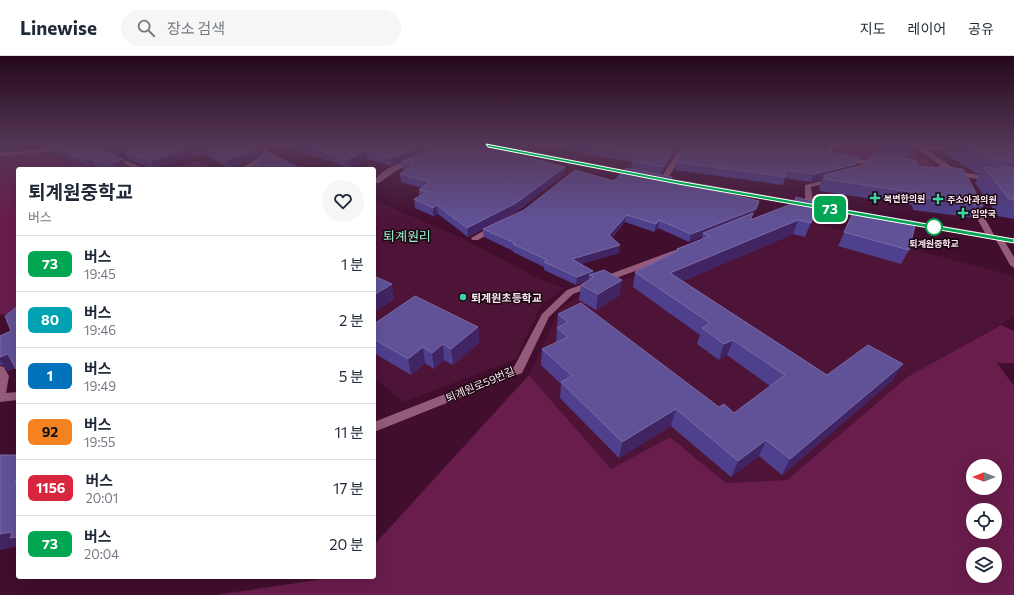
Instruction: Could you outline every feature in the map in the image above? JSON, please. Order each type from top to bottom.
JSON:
[{"type":"street","points":[[378,182],[387,172],[391,170]]},
{"type":"street","points":[[609,170],[640,175]]},
{"type":"street","points":[[664,180],[670,170]]},
{"type":"street","points":[[952,170],[958,174],[962,181]]},
{"type":"street","points":[[942,172],[1014,182]]},
{"type":"street","points":[[656,178],[877,217]]},
{"type":"street","points":[[809,205],[807,186],[842,178]]},
{"type":"street","points":[[969,195],[995,238],[1014,265]]},
{"type":"street","points":[[782,209],[796,203]]},
{"type":"street","points":[[892,220],[1014,241]]},
{"type":"street","points":[[475,238],[501,225]]},
{"type":"street","name":"퇴계원로59번길","points":[[376,426],[518,370],[545,316],[570,292],[638,268],[688,247]]},
{"type":"street","points":[[0,370],[3,376],[0,394]]},
{"type":"street","points":[[0,398],[16,396]]},
{"type":"shaded area","points":[[0,170],[16,170],[16,312],[0,315]]},
{"type":"shaded area","name":"퇴계원초등학교","points":[[376,201],[464,239],[543,281],[564,288],[541,305],[516,359],[404,402],[376,380]]},
{"type":"shaded area","name":"퇴계원중학교","points":[[779,214],[1014,276],[1014,317],[907,377],[787,480],[726,483],[670,437],[611,469],[529,375],[560,308],[584,293],[607,283],[645,274]]},
{"type":"shaded area","points":[[1001,325],[1014,331],[1014,363],[997,363],[1014,386],[1014,595],[215,595],[323,579],[376,579],[376,543],[529,375],[611,469],[670,437],[726,483],[787,480],[907,377]]},
{"type":"building","points":[[406,170],[561,170],[516,203],[467,228],[437,205],[433,208],[414,199],[428,192],[419,190],[430,182],[400,174]]},
{"type":"building","points":[[575,170],[614,181],[624,170],[637,170],[672,177],[671,181],[759,201],[756,209],[691,234],[659,220],[656,224],[627,215],[609,235],[620,245],[572,259],[593,271],[577,277],[544,262],[547,260],[513,244],[515,243],[483,229],[524,210]]},
{"type":"building","points":[[736,170],[785,170],[786,177]]},
{"type":"building","points":[[786,170],[830,170],[814,174]]},
{"type":"building","points":[[843,170],[964,170],[983,206],[920,197],[918,193],[825,179],[824,175]]},
{"type":"building","points":[[986,170],[1014,170],[1014,200],[1009,199]]},
{"type":"building","points":[[796,197],[819,203],[811,223],[798,220],[670,273],[827,375],[868,345],[903,364],[790,459],[766,440],[738,461],[676,409],[622,442],[561,382],[572,376],[542,349],[568,337],[557,328],[568,322],[558,314],[581,303],[719,407],[724,404],[734,413],[785,375],[733,340],[724,344],[702,328],[710,323],[635,272],[679,250],[677,249],[710,236],[703,233],[753,213],[750,220],[794,203]]},
{"type":"building","points":[[854,211],[916,222],[909,250],[844,232]]},
{"type":"building","points":[[604,270],[622,280],[598,294],[581,285],[594,277],[589,275]]},
{"type":"building","points":[[376,277],[392,284],[376,294]]},
{"type":"building","points":[[415,296],[478,327],[451,349],[443,344],[432,353],[423,347],[408,359],[376,340],[376,323]]},
{"type":"building","points":[[16,308],[16,369],[8,354],[0,357],[0,336],[11,331],[5,316]]},
{"type":"building","points":[[0,455],[16,455],[16,537],[10,538],[12,532],[0,534]]},
{"type":"bus line","name":"73","points":[[618,170],[1014,241]]},
{"type":"place","name":"북변한의원","points":[[875,198]]},
{"type":"place","name":"주소아과의원","points":[[938,199]]},
{"type":"place","name":"임약국","points":[[963,213]]},
{"type":"place","name":"퇴계원중학교","points":[[934,227]]},
{"type":"place","name":"퇴계원초등학교","points":[[463,297]]},
{"type":"district","name":"퇴계원리","points":[[407,236]]}]
